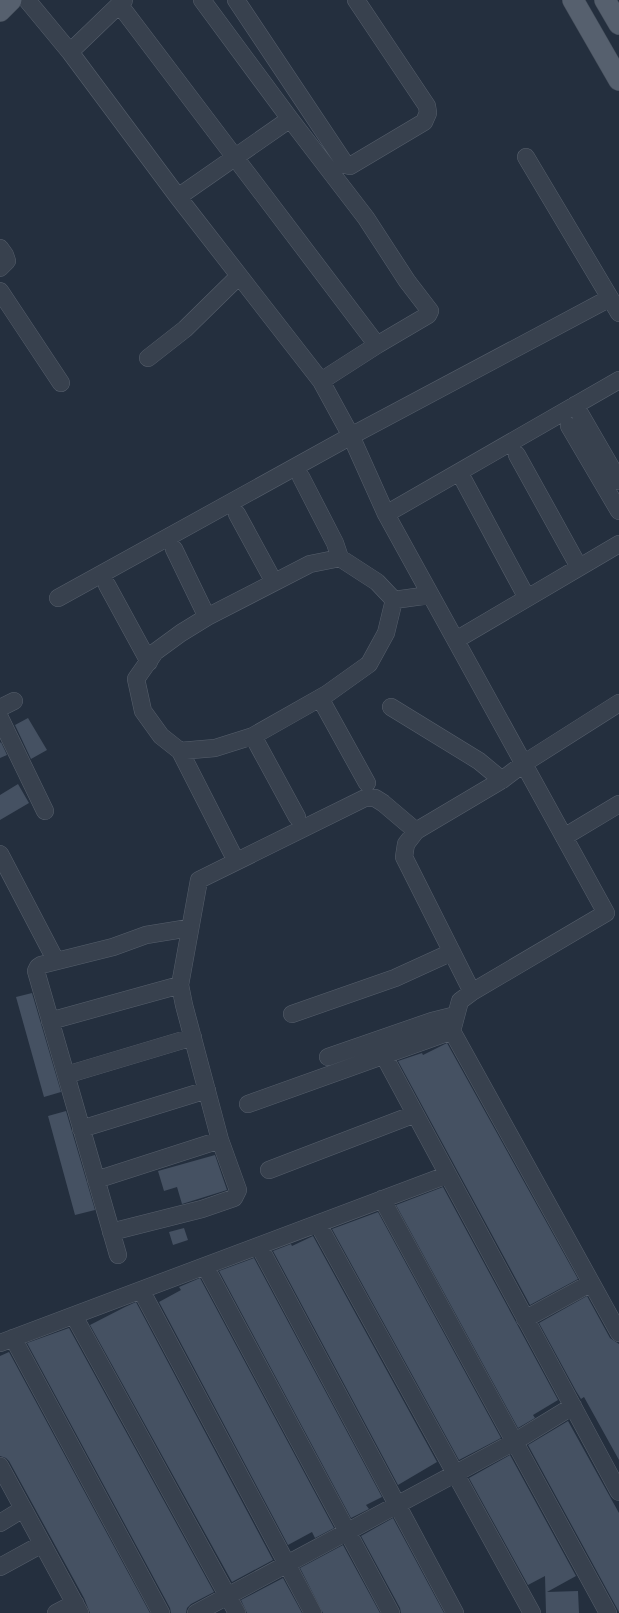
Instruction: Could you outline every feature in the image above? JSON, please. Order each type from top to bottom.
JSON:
[{"type":"main road","points":[[0,12],[11,0]]},
{"type":"main road","points":[[573,0],[619,80]]},
{"type":"main road","points":[[605,0],[619,24]]},
{"type":"street","points":[[27,0],[70,52],[178,197],[321,381],[351,436],[386,514],[523,764],[564,837],[613,909],[472,992],[460,1002],[454,1023],[591,1284],[619,1333]]},
{"type":"street","points":[[202,0],[290,119],[366,218],[407,281],[430,312],[428,315],[377,344],[321,381]]},
{"type":"street","points":[[236,0],[346,165],[350,166],[424,122],[428,113],[427,106],[356,0]]},
{"type":"street","points":[[70,52],[122,2],[235,157],[377,344]]},
{"type":"street","points":[[178,197],[290,119]]},
{"type":"street","points":[[526,157],[619,313]]},
{"type":"street","points":[[0,248],[7,261],[0,268]]},
{"type":"street","points":[[148,358],[185,329],[239,276]]},
{"type":"street","points":[[0,291],[62,383]]},
{"type":"street","points":[[58,598],[351,436],[610,298]]},
{"type":"street","points":[[386,514],[619,380]]},
{"type":"street","points":[[575,405],[619,481]]},
{"type":"street","points":[[569,426],[619,511]]},
{"type":"street","points":[[517,455],[579,567]]},
{"type":"street","points":[[301,477],[335,543],[340,558],[377,582],[394,600]]},
{"type":"street","points":[[464,482],[527,598]]},
{"type":"street","points":[[237,514],[274,582]]},
{"type":"street","points":[[456,640],[619,544]]},
{"type":"street","points":[[174,550],[207,617]]},
{"type":"street","points":[[232,853],[180,751],[161,736],[143,711],[136,679],[155,652],[181,633],[207,617],[310,564],[340,558]]},
{"type":"street","points":[[107,585],[149,662]]},
{"type":"street","points":[[394,600],[430,595]]},
{"type":"street","points":[[180,751],[215,748],[253,736],[320,698],[369,664],[386,633],[394,600]]},
{"type":"street","points":[[320,698],[367,783]]},
{"type":"street","points":[[472,992],[404,857],[406,844],[416,831],[502,780],[523,764],[619,703]]},
{"type":"street","points":[[392,707],[479,761],[502,780]]},
{"type":"street","points":[[0,718],[45,812]]},
{"type":"street","points":[[253,736],[297,817]]},
{"type":"street","points":[[111,1232],[202,1209],[234,1198],[238,1190],[220,1140],[180,985],[189,928],[199,880],[365,798],[375,798],[383,803],[416,831]]},
{"type":"street","points":[[564,837],[619,804]]},
{"type":"street","points":[[0,854],[5,876],[56,961]]},
{"type":"street","points":[[118,1255],[36,971],[41,965],[113,947],[146,936],[189,928]]},
{"type":"street","points":[[292,1014],[395,978],[452,952]]},
{"type":"street","points":[[50,1021],[180,985]]},
{"type":"street","points":[[328,1057],[432,1021],[454,1023]]},
{"type":"street","points":[[248,1104],[384,1056],[454,1023]]},
{"type":"street","points":[[66,1075],[193,1037]]},
{"type":"street","points":[[384,1056],[619,1492]]},
{"type":"street","points":[[81,1130],[207,1090]]},
{"type":"street","points":[[269,1170],[415,1114]]},
{"type":"street","points":[[96,1180],[220,1140]]},
{"type":"street","points":[[161,1613],[7,1341],[448,1175]]},
{"type":"street","points":[[382,1199],[608,1613]]},
{"type":"street","points":[[318,1224],[532,1613]]},
{"type":"street","points":[[259,1246],[455,1613]]},
{"type":"street","points":[[205,1266],[391,1613]]},
{"type":"street","points":[[525,1319],[591,1284]]},
{"type":"street","points":[[141,1290],[313,1613]]},
{"type":"street","points":[[74,1316],[237,1613]]},
{"type":"street","points":[[196,1613],[514,1442],[573,1406]]},
{"type":"street","points":[[0,1466],[77,1608],[56,1613]]},
{"type":"street","points":[[0,1523],[23,1509]]},
{"type":"street","points":[[0,1567],[42,1544]]},
{"type":"building","points":[[28,718],[47,750],[31,759],[15,725]]},
{"type":"building","points":[[1,742],[7,755],[0,758],[0,743]]},
{"type":"building","points":[[18,784],[29,803],[0,820],[0,795]]},
{"type":"building","points":[[32,993],[61,1092],[44,1097],[16,997]]},
{"type":"building","points":[[447,1043],[578,1279],[530,1305],[398,1061],[422,1053],[423,1055]]},
{"type":"building","points":[[66,1111],[95,1210],[75,1215],[48,1116]]},
{"type":"building","points":[[215,1155],[227,1190],[182,1204],[177,1187],[164,1191],[158,1171]]},
{"type":"building","points":[[443,1187],[558,1400],[533,1415],[535,1418],[518,1428],[396,1205]]},
{"type":"building","points":[[378,1212],[501,1438],[459,1460],[332,1229]]},
{"type":"building","points":[[184,1228],[188,1240],[173,1245],[169,1232]]},
{"type":"building","points":[[313,1236],[437,1462],[398,1485],[273,1251],[291,1244],[292,1246]]},
{"type":"building","points":[[254,1258],[382,1497],[366,1505],[369,1509],[351,1518],[219,1271]]},
{"type":"building","points":[[200,1278],[334,1528],[315,1538],[312,1532],[288,1545],[159,1302],[181,1290],[179,1287]]},
{"type":"building","points":[[587,1296],[610,1338],[619,1344],[619,1460],[584,1397],[581,1399],[576,1391],[539,1323]]},
{"type":"building","points":[[136,1302],[273,1560],[232,1582],[90,1325]]},
{"type":"building","points":[[69,1328],[214,1592],[191,1604],[187,1608],[186,1613],[171,1613],[170,1608],[27,1343]]},
{"type":"building","points":[[9,1352],[150,1613],[90,1613],[84,1598],[9,1461],[0,1456],[0,1356]]},
{"type":"building","points":[[568,1421],[619,1513],[619,1612],[528,1445]]},
{"type":"building","points":[[510,1455],[576,1576],[547,1592],[578,1591],[579,1613],[546,1613],[545,1576],[528,1585],[469,1478]]},
{"type":"building","points":[[393,1518],[444,1613],[401,1613],[400,1608],[361,1536]]},
{"type":"building","points":[[343,1545],[380,1613],[323,1613],[300,1568]]},
{"type":"building","points":[[283,1578],[302,1613],[247,1613],[241,1600]]}]
